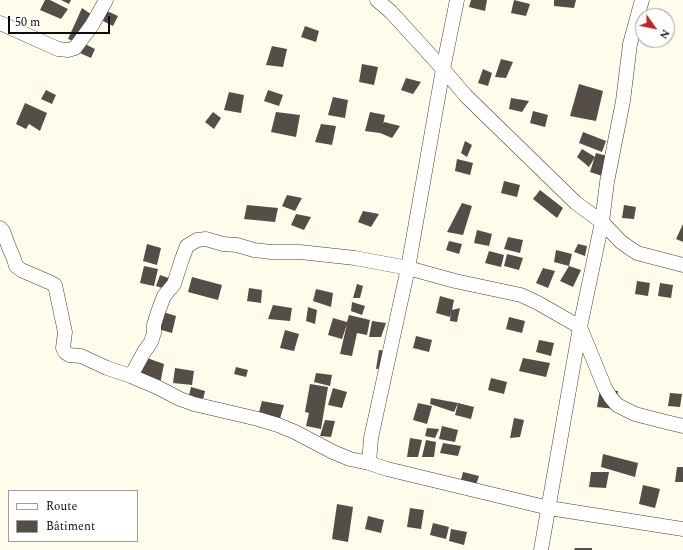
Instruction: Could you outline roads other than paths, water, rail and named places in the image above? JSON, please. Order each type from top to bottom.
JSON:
[{"type":"street","points":[[0,23],[58,49],[68,50],[75,48],[92,25],[106,0]]},
{"type":"street","points":[[377,0],[391,12],[466,96],[576,203],[602,222],[621,242],[637,253],[683,265]]},
{"type":"street","points":[[369,463],[372,438],[408,268],[443,69],[457,0]]},
{"type":"street","points":[[541,550],[580,327],[602,222],[607,182],[623,101],[630,44],[642,0]]},
{"type":"street","points":[[0,228],[3,231],[16,266],[21,270],[55,285],[65,332],[63,348],[69,355],[81,356],[194,404],[278,425],[350,459],[549,508],[683,529]]},
{"type":"street","points":[[131,376],[151,342],[158,312],[164,296],[174,284],[187,246],[197,240],[206,239],[254,250],[271,252],[300,252],[348,257],[408,268],[455,281],[521,295],[580,327],[605,388],[617,405],[635,414],[683,426]]}]
